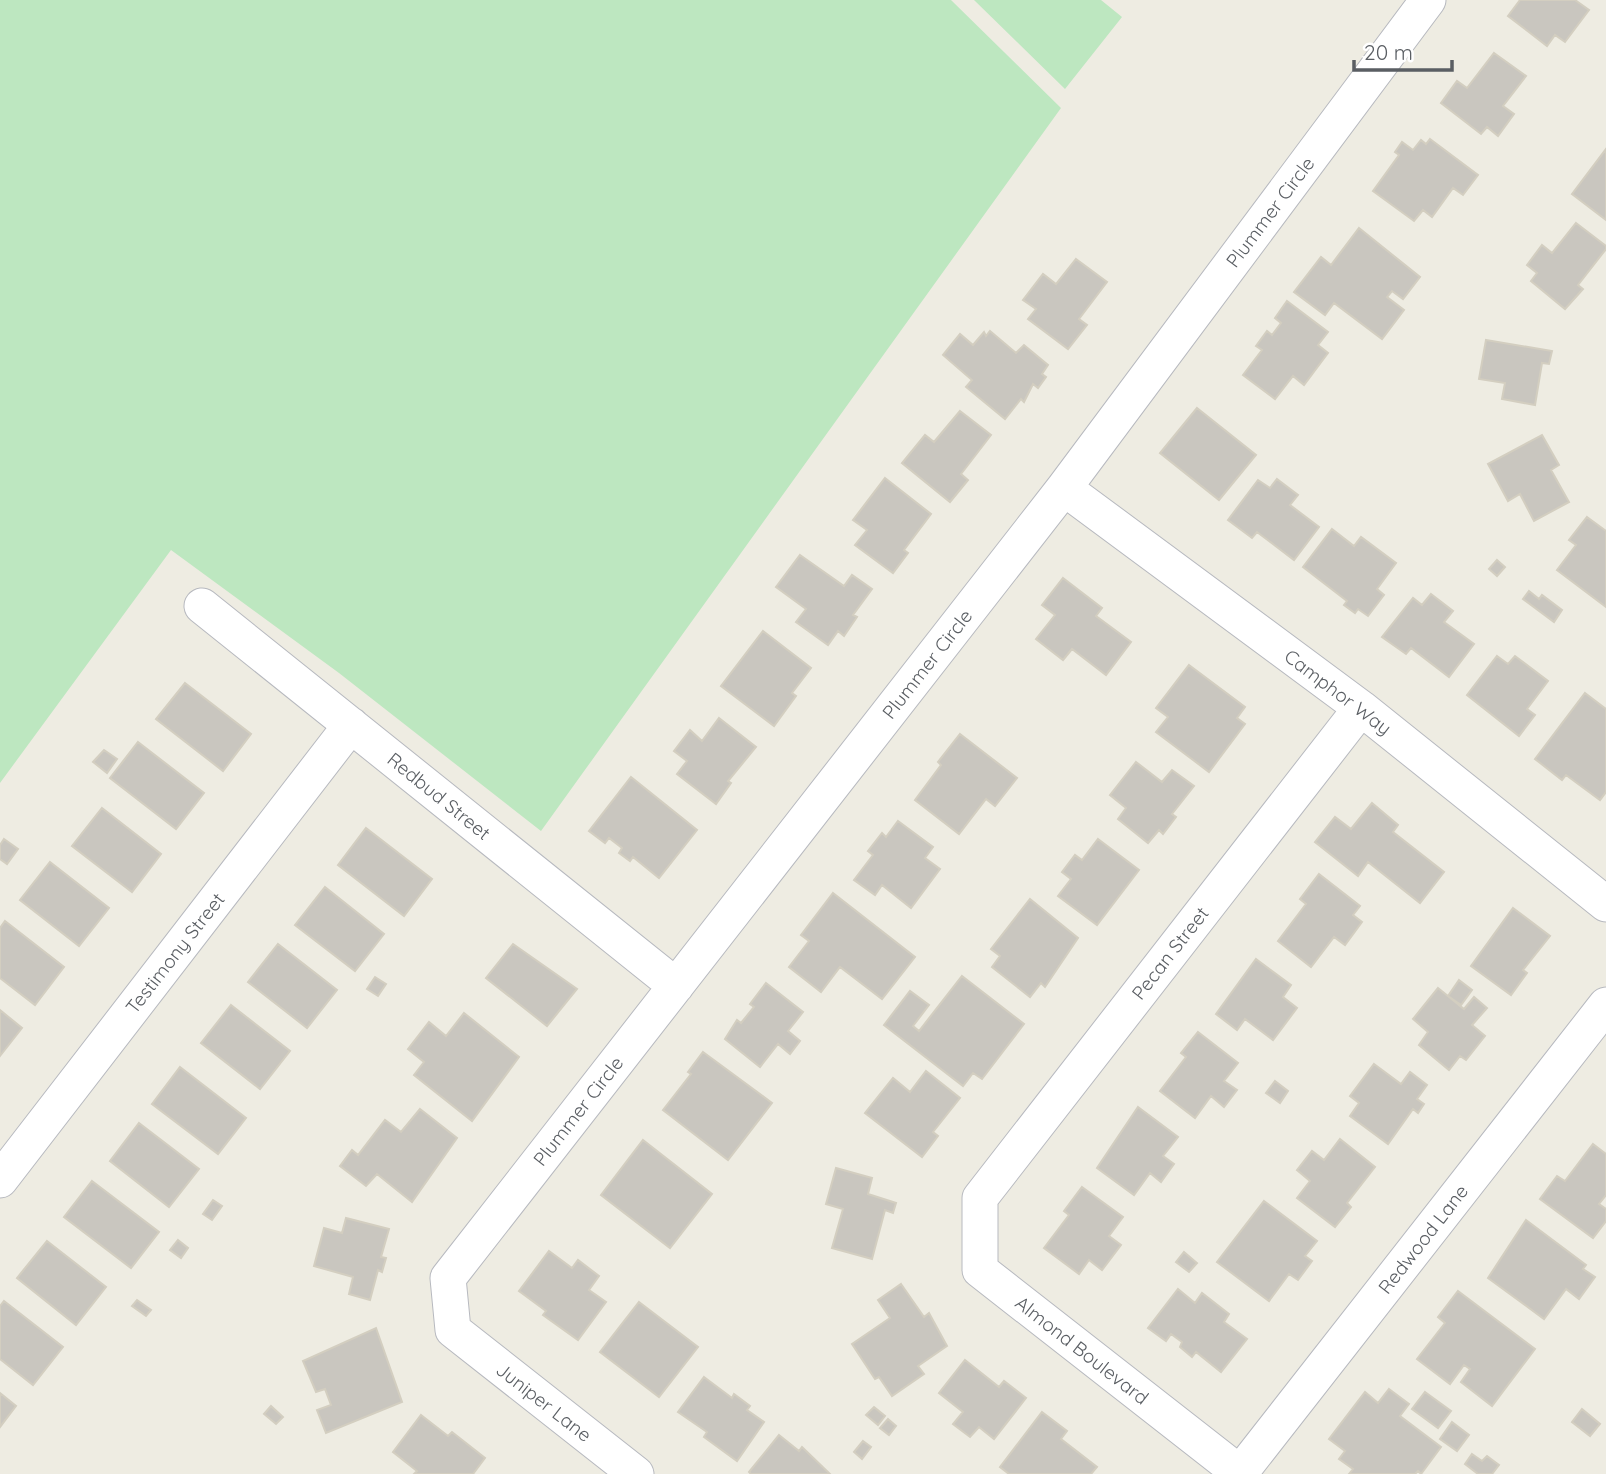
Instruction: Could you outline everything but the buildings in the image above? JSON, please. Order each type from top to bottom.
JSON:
[{"type":"street","name":"Plummer Circle","points":[[453,1330],[448,1278],[1064,488],[1428,0]]},
{"type":"street","name":"Camphor Way","points":[[1064,488],[1361,708],[1606,904]]},
{"type":"street","name":"Redbud Street","points":[[202,606],[676,986]]},
{"type":"street","name":"Pecan Street","points":[[980,1198],[1361,708]]},
{"type":"street","name":"Testimony Street","points":[[0,1180],[351,725]]},
{"type":"street","name":"Redwood Lane","points":[[1240,1474],[1606,1005]]},
{"type":"street","name":"Almond Boulevard","points":[[980,1198],[980,1270],[1240,1474]]},
{"type":"street","name":"Juniper Lane","points":[[453,1330],[636,1474]]},
{"type":"green space","points":[[0,0],[951,0],[1061,108],[541,831],[339,673],[171,550],[0,783]]},
{"type":"green space","points":[[974,0],[1101,0],[1122,17],[1065,89]]}]
